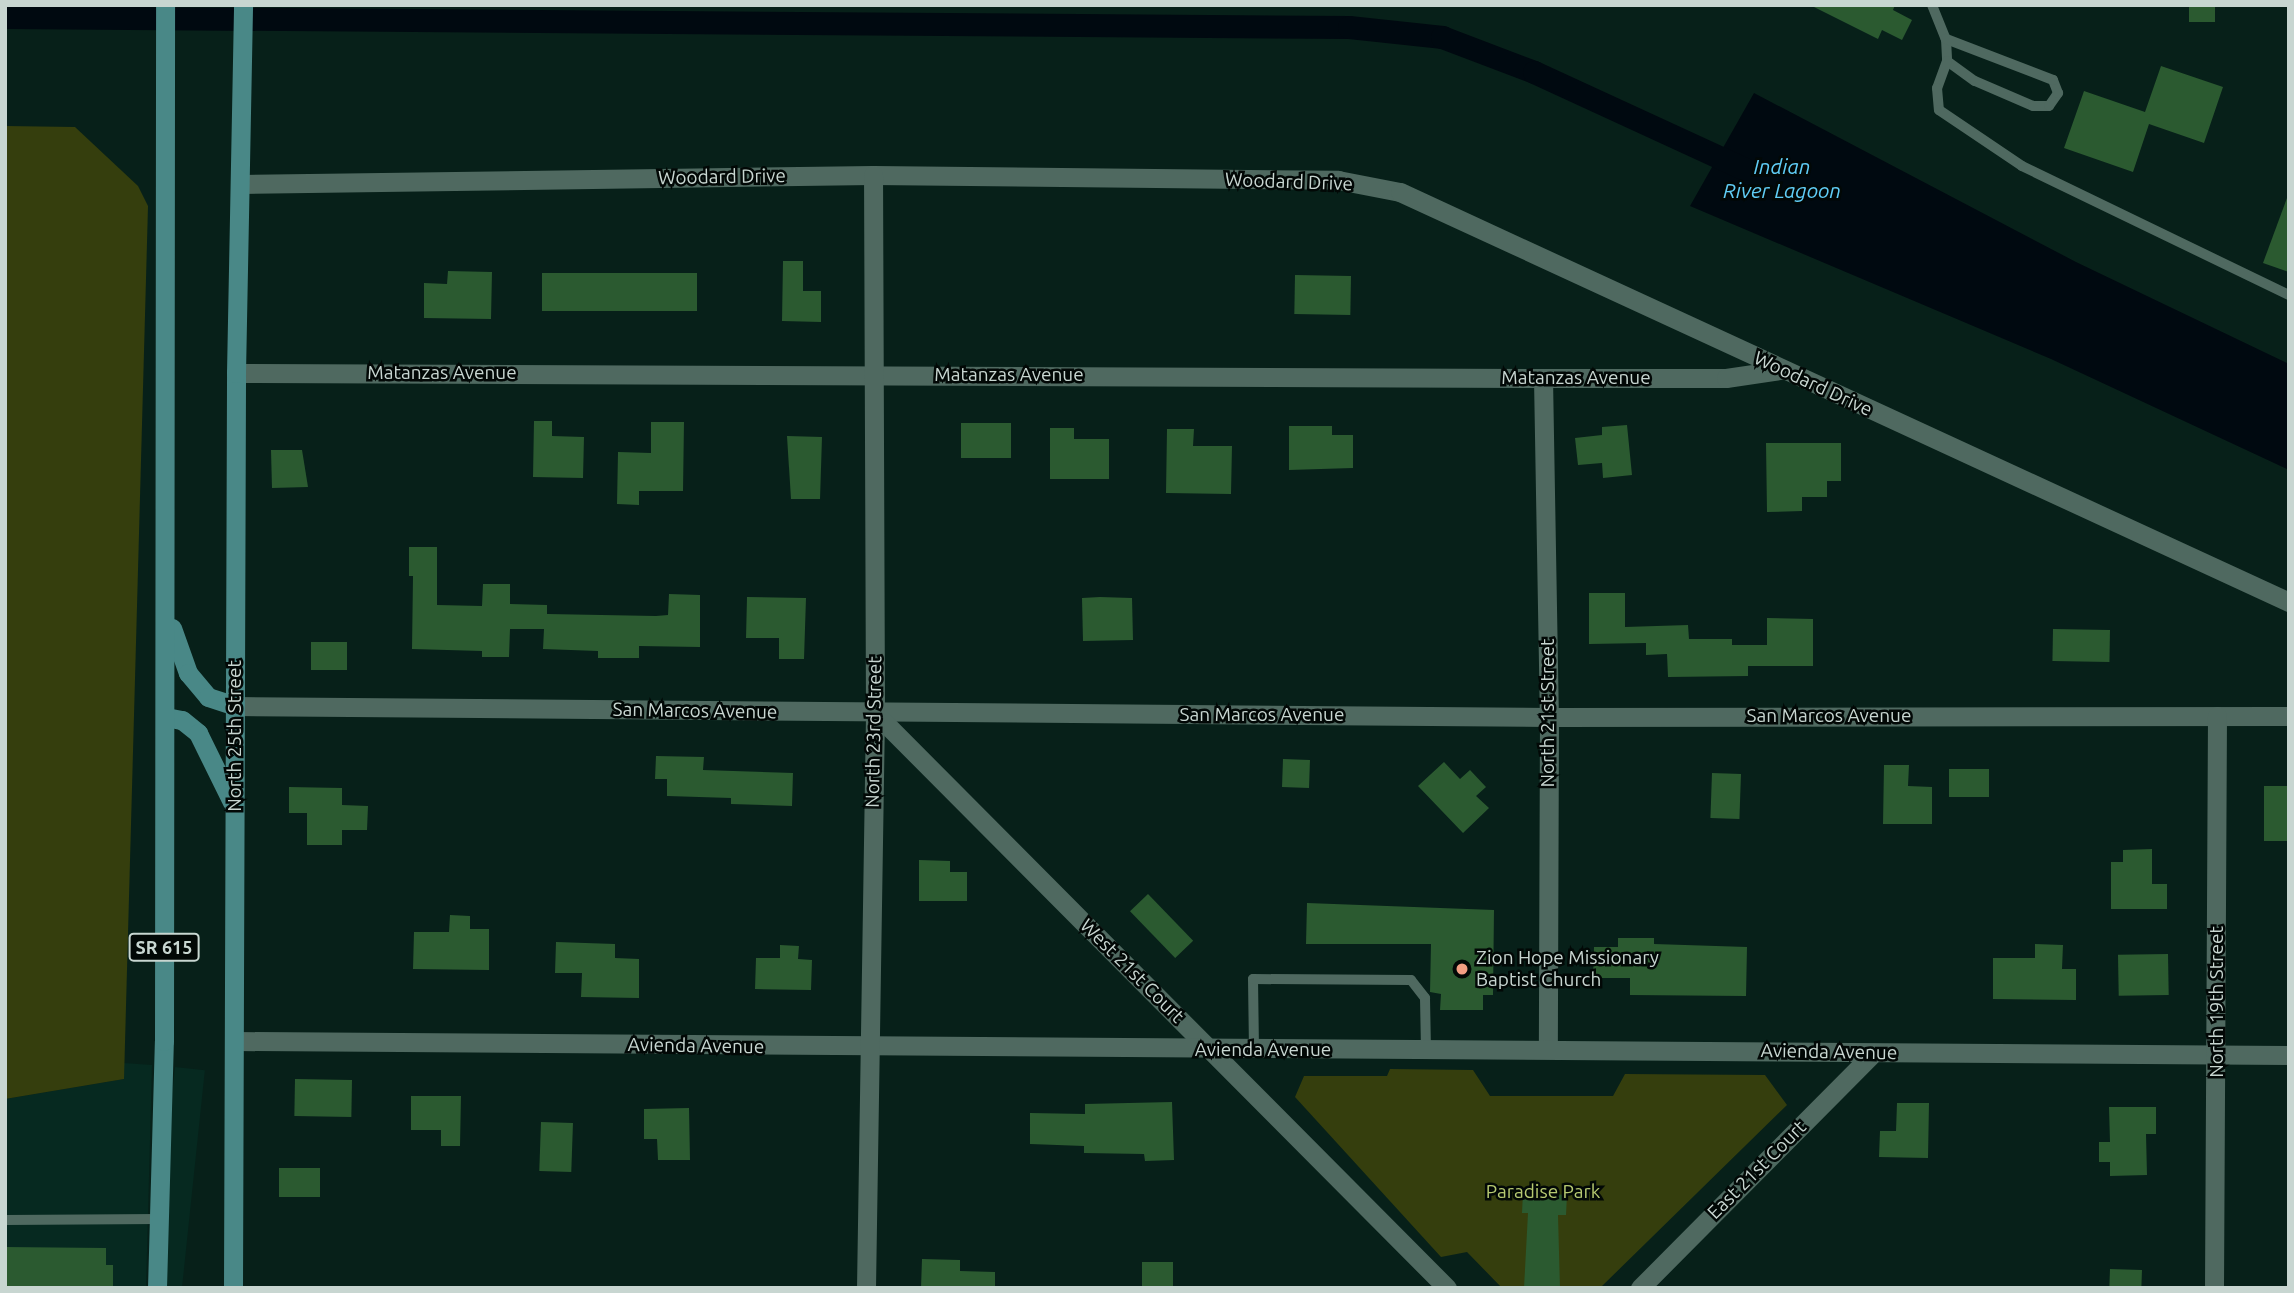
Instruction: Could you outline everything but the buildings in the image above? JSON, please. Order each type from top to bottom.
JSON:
[{"type":"main road","name":"SR 615","points":[[157,1288],[166,718],[163,190],[165,5]]},
{"type":"main road","name":"North 25th Street","points":[[233,1288],[236,1041],[236,373],[243,5]]},
{"type":"main road","points":[[166,607],[188,673],[208,697],[235,706]]},
{"type":"main road","points":[[166,718],[181,720],[198,733],[235,810]]},
{"type":"street","name":"Woodard Drive","points":[[241,184],[873,175],[1338,180],[1400,191],[1781,370],[2289,602]]},
{"type":"street","name":"North 23rd Street","points":[[866,1288],[867,1047],[875,713],[873,175]]},
{"type":"street","name":"Matanzas Avenue","points":[[236,373],[1726,378],[1781,370]]},
{"type":"street","name":"North 21st Street","points":[[1543,378],[1549,717],[1548,1049]]},
{"type":"street","name":"San Marcos Avenue","points":[[235,706],[1549,717],[2289,716]]},
{"type":"street","name":"West 21st Court","points":[[875,713],[1447,1288]]},
{"type":"street","name":"North 19th Street","points":[[2214,1288],[2217,716]]},
{"type":"street","name":"Avienda Avenue","points":[[236,1041],[2289,1055]]},
{"type":"street","name":"East 21st Court","points":[[1640,1288],[1873,1053]]},
{"type":"lane","points":[[1932,5],[1946,39],[1947,61],[1937,88],[1939,110],[2022,166],[2289,295]]},
{"type":"lane","points":[[1946,39],[2053,80],[2058,93],[2049,106],[2033,106],[1975,81],[1947,61]]},
{"type":"lane","points":[[1254,1050],[1253,979],[1412,980],[1425,998],[1426,1050]]},
{"type":"lane","points":[[5,1220],[159,1219]]},
{"type":"shaded area","points":[[124,1063],[152,1065],[146,1288],[5,1288],[5,1099],[124,1079]]},
{"type":"shaded area","points":[[175,1067],[205,1070],[182,1288],[152,1287]]},
{"type":"green space","points":[[5,126],[75,127],[138,186],[148,206],[124,1079],[5,1099]]},
{"type":"green space","name":"Paradise Park","points":[[1390,1069],[1473,1070],[1490,1096],[1613,1096],[1625,1074],[1765,1075],[1787,1105],[1600,1288],[1502,1288],[1467,1252],[1441,1257],[1295,1097],[1304,1076],[1387,1076]]},
{"type":"water","name":"Indian River Lagoon","points":[[1754,93],[2076,262],[2289,364],[2289,470],[2051,359],[1690,206]]},
{"type":"waterway","points":[[5,17],[1349,27],[1442,37],[1534,72],[1745,169]]},
{"type":"place","name":"Zion Hope Missionary Baptist Church","points":[[1462,969]]}]
